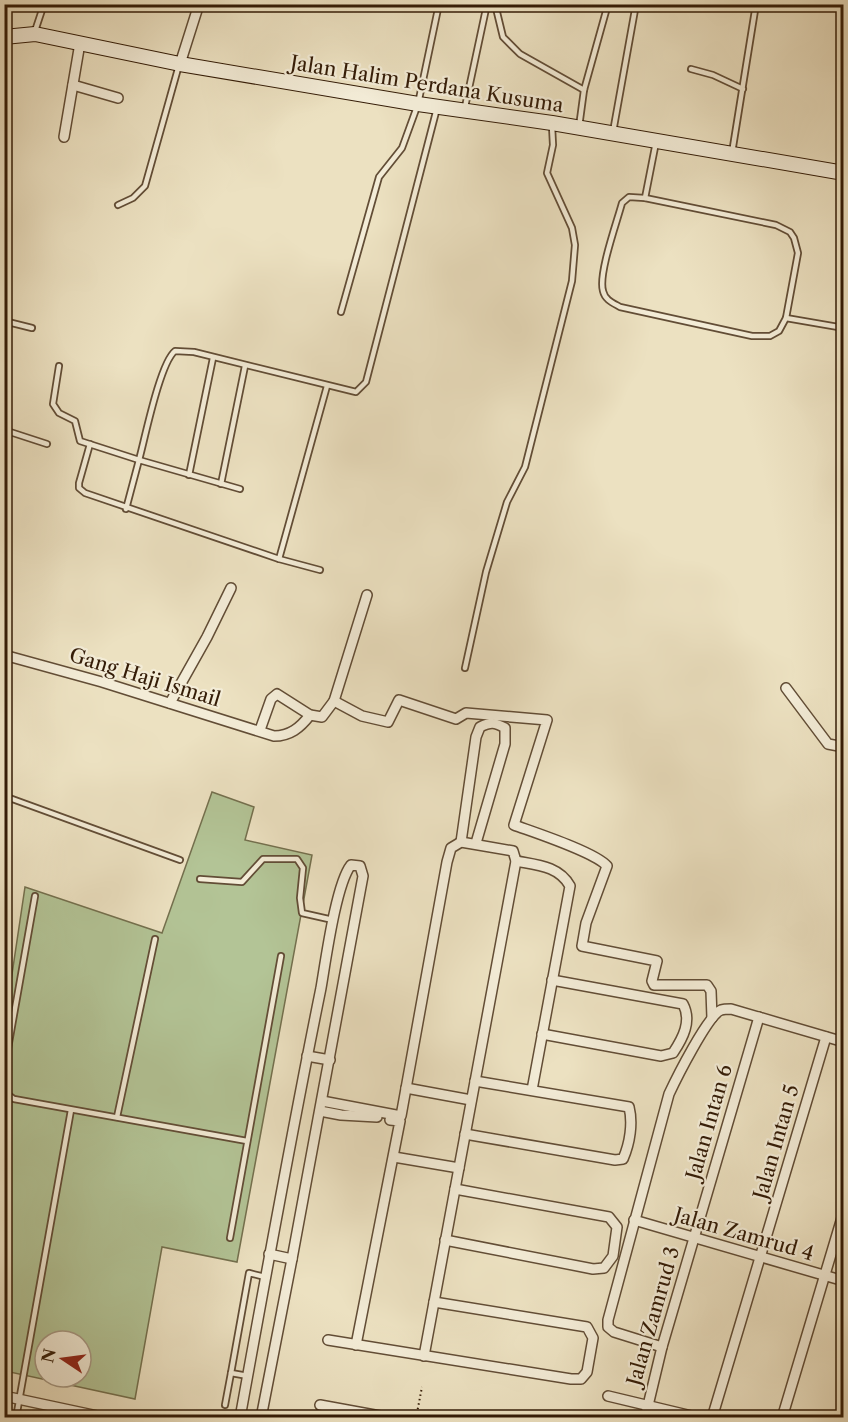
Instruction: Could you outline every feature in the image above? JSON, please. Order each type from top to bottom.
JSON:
[{"type":"main road","name":"Jalan Halim Perdana Kusuma","points":[[4,37],[34,34],[180,64],[418,104],[552,123],[843,173]]},
{"type":"street","points":[[180,64],[199,4]]},
{"type":"street","points":[[64,137],[80,43]]},
{"type":"street","points":[[73,85],[118,98]]},
{"type":"street","points":[[170,703],[231,588]]},
{"type":"street","points":[[260,730],[271,699],[277,694],[310,715],[322,717],[334,701],[367,595]]},
{"type":"street","name":"Gang Haji Ismail","points":[[4,655],[274,735],[286,736],[303,725],[310,715]]},
{"type":"street","points":[[786,688],[828,744],[843,747]]},
{"type":"street","points":[[334,701],[362,716],[388,722],[399,700],[456,719],[466,713],[547,720],[514,825],[580,851],[607,866],[586,923],[582,946],[657,961],[652,981],[654,985],[707,985],[711,992],[712,1018]]},
{"type":"street","points":[[461,842],[476,737],[480,727],[491,722],[505,728],[505,744],[476,843]]},
{"type":"street","points":[[321,1106],[401,1116],[451,848],[461,842],[513,851],[516,861],[424,1356]]},
{"type":"street","points":[[516,861],[547,867],[565,875],[570,886],[532,1090]]},
{"type":"street","points":[[240,1418],[269,1254],[334,920],[344,873],[351,864],[360,866],[363,876],[261,1418]]},
{"type":"street","points":[[542,1034],[661,1056],[673,1053],[683,1037],[688,1014],[683,1004],[552,980]]},
{"type":"street","points":[[662,1347],[615,1332],[608,1327],[608,1320],[669,1094],[676,1078],[712,1018],[721,1010],[731,1009],[843,1042]]},
{"type":"street","name":"Jalan Intan 6","points":[[694,1238],[759,1017]]},
{"type":"street","name":"Jalan Intan 5","points":[[712,1418],[826,1037]]},
{"type":"street","points":[[307,1056],[330,1060]]},
{"type":"street","points":[[465,1134],[615,1160],[623,1159],[627,1151],[632,1119],[629,1107],[475,1081]]},
{"type":"street","points":[[406,1088],[471,1100]]},
{"type":"street","points":[[356,1345],[400,1121],[375,1114]]},
{"type":"street","points":[[394,1157],[459,1168]]},
{"type":"street","points":[[445,1240],[593,1269],[604,1268],[613,1256],[617,1227],[609,1217],[455,1189]]},
{"type":"street","points":[[782,1418],[843,1211]]},
{"type":"street","name":"Jalan Zamrud 4","points":[[634,1220],[843,1281]]},
{"type":"street","name":"Jalan Zamrud 3","points":[[646,1405],[694,1238]]},
{"type":"street","points":[[269,1254],[292,1259]]},
{"type":"street","points":[[328,1340],[571,1379],[581,1379],[587,1372],[593,1338],[587,1327],[434,1302]]},
{"type":"street","points":[[4,1396],[89,1416],[107,1418]]},
{"type":"street","name":"Jalan Zamrud 3","points":[[608,1396],[700,1418]]},
{"type":"street","points":[[321,1405],[344,1413],[391,1418]]},
{"type":"street","points":[[645,1418],[646,1405]]},
{"type":"street","points":[[4,1414],[18,1417]]},
{"type":"lane","points":[[34,34],[44,4]]},
{"type":"lane","points":[[341,312],[378,177],[402,148],[418,104],[439,4]]},
{"type":"lane","points":[[464,111],[487,4]]},
{"type":"lane","points":[[495,4],[503,37],[520,54],[584,90]]},
{"type":"lane","points":[[579,128],[584,90],[608,4]]},
{"type":"lane","points":[[612,135],[636,4]]},
{"type":"lane","points":[[732,154],[756,4]]},
{"type":"lane","points":[[118,205],[133,198],[145,186],[180,64]]},
{"type":"lane","points":[[691,69],[713,75],[743,89]]},
{"type":"lane","points":[[126,508],[170,355],[175,351],[181,350],[356,392],[366,382],[437,107]]},
{"type":"lane","points":[[465,668],[486,572],[507,502],[525,467],[572,281],[575,244],[572,228],[547,173],[553,145],[552,123]]},
{"type":"lane","points":[[645,198],[656,142]]},
{"type":"lane","points":[[629,197],[645,198],[776,225],[790,232],[798,253],[786,318],[779,331],[770,336],[752,336],[620,307],[608,300],[603,293],[602,279],[622,203],[629,197]]},
{"type":"lane","points":[[786,318],[843,328]]},
{"type":"lane","points":[[4,321],[32,328]]},
{"type":"lane","points":[[189,475],[213,358]]},
{"type":"lane","points":[[59,366],[53,404],[59,413],[75,421],[80,441],[240,489]]},
{"type":"lane","points":[[221,484],[244,366]]},
{"type":"lane","points":[[279,559],[327,386]]},
{"type":"lane","points":[[4,430],[46,444]]},
{"type":"lane","points":[[90,444],[79,488],[85,494],[279,559],[320,570]]},
{"type":"lane","points":[[4,796],[180,860]]},
{"type":"lane","points":[[201,879],[242,882],[262,859],[297,859],[303,868],[300,898],[302,913],[334,920]]},
{"type":"lane","points":[[4,1071],[35,896]]},
{"type":"lane","points":[[117,1118],[154,939]]},
{"type":"lane","points":[[230,1238],[281,956]]},
{"type":"lane","points":[[4,1087],[7,1094],[15,1099],[247,1141]]},
{"type":"lane","points":[[18,1417],[19,1398],[71,1110]]},
{"type":"lane","points":[[225,1405],[249,1274],[266,1276]]},
{"type":"lane","points":[[231,1373],[248,1376]]},
{"type":"path","points":[[416,1418],[422,1387]]},
{"type":"green space","points":[[212,792],[254,807],[245,840],[312,855],[237,1262],[162,1247],[135,1399],[89,1389],[93,1389],[93,1329],[33,1329],[33,1377],[5,1371],[4,1000],[8,1001],[25,887],[162,933]]}]
